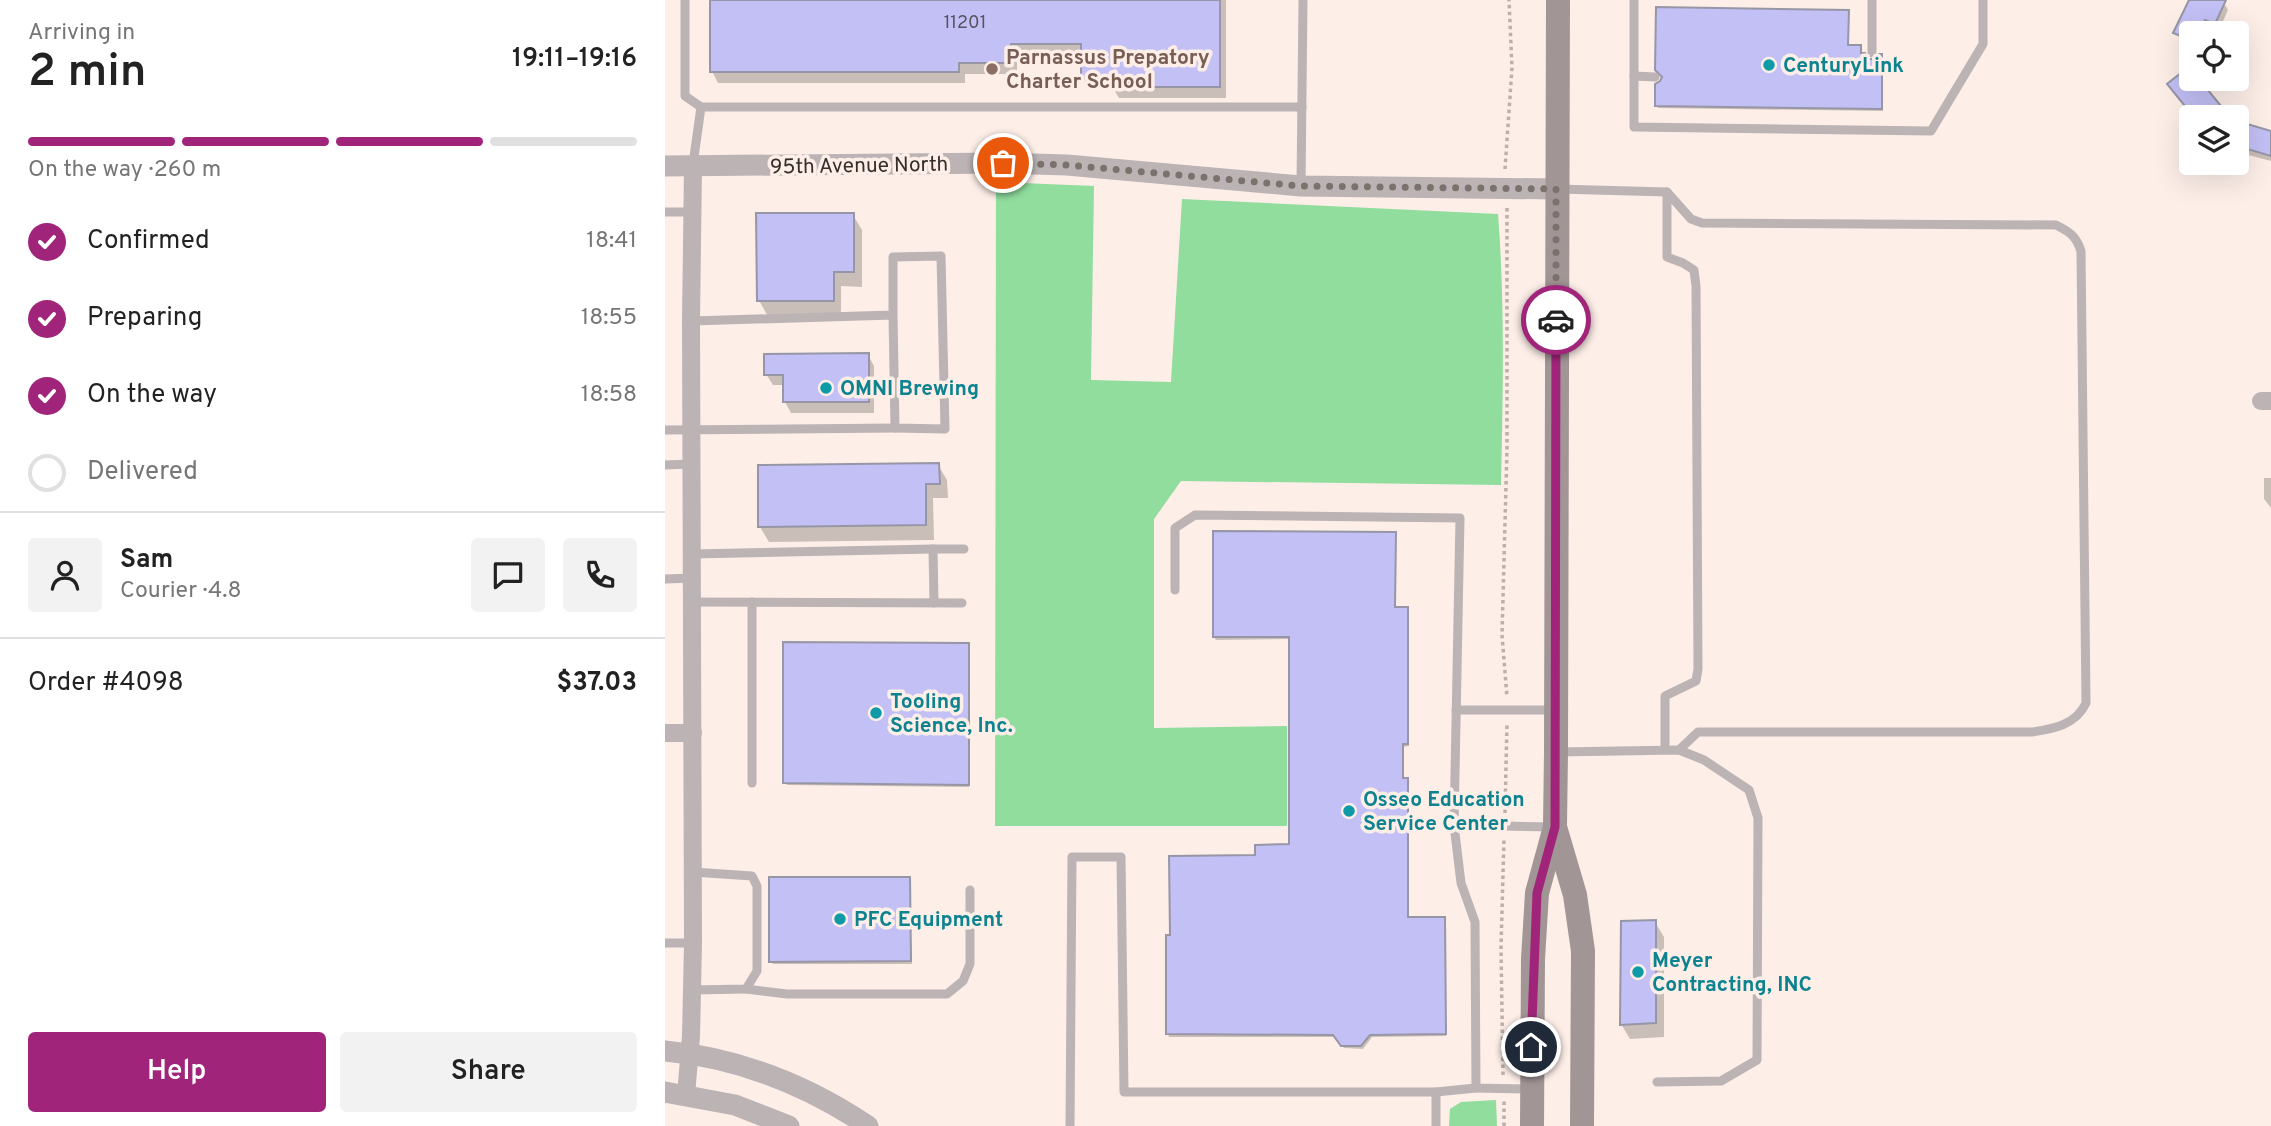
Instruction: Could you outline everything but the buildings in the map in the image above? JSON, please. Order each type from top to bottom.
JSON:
[{"type":"main road","points":[[1516,1126],[1516,1063],[1531,1027],[1537,893],[1555,827],[1558,0]]},
{"type":"main road","points":[[1555,827],[1575,895],[1583,951],[1582,1126]]},
{"type":"main road","points":[[1514,1088],[1532,1126]]},
{"type":"street","name":"95th Avenue North","points":[[665,166],[990,163],[1067,165],[1301,186],[1556,189]]},
{"type":"street","points":[[692,166],[693,943],[689,1053],[675,1093],[735,1105],[789,1126]]},
{"type":"street","points":[[665,733],[693,733]]},
{"type":"street","points":[[665,1051],[735,1063],[786,1081],[839,1107],[868,1126]]},
{"type":"lane","points":[[685,0],[685,96],[701,107],[1302,107]]},
{"type":"lane","points":[[1301,186],[1303,0]]},
{"type":"lane","points":[[1634,0],[1633,127],[1931,131],[1983,44],[1983,0]]},
{"type":"lane","points":[[1872,0],[1872,53]]},
{"type":"lane","points":[[1634,76],[1655,77]]},
{"type":"lane","points":[[692,166],[701,107]]},
{"type":"lane","points":[[1556,189],[1667,192],[1691,219],[1702,223],[2056,225],[2071,233],[2081,251],[2086,690],[2086,703],[2081,713],[2054,729],[2032,732],[1698,732],[1679,750]]},
{"type":"lane","points":[[1665,749],[1665,696],[1696,681],[1698,669],[1696,286],[1693,270],[1667,257],[1667,192]]},
{"type":"lane","points":[[665,212],[691,212]]},
{"type":"lane","points":[[665,430],[945,429],[941,256],[893,257],[895,428]]},
{"type":"lane","points":[[691,321],[893,315]]},
{"type":"lane","points":[[665,465],[691,464]]},
{"type":"lane","points":[[1175,590],[1175,528],[1195,515],[1460,518],[1454,825],[1461,883],[1475,922],[1476,1088]]},
{"type":"lane","points":[[692,554],[964,549]]},
{"type":"lane","points":[[933,550],[934,603]]},
{"type":"lane","points":[[665,579],[692,578]]},
{"type":"lane","points":[[692,602],[963,603]]},
{"type":"lane","points":[[752,602],[752,783]]},
{"type":"lane","points":[[1456,710],[1556,710]]},
{"type":"lane","points":[[1556,752],[1679,750],[1704,760],[1749,790],[1758,818],[1757,1060],[1721,1081],[1657,1082]]},
{"type":"lane","points":[[1454,825],[1555,827]]},
{"type":"lane","points":[[1070,1126],[1072,857],[1121,857],[1124,1092],[1436,1092],[1514,1088]]},
{"type":"lane","points":[[693,872],[752,876],[757,886],[757,971],[746,989]]},
{"type":"lane","points":[[692,990],[746,989],[787,994],[947,994],[963,981],[969,964],[970,890]]},
{"type":"lane","points":[[665,943],[693,943]]},
{"type":"lane","points":[[1436,1092],[1436,1126]]},
{"type":"path","points":[[1505,173],[1512,68],[1509,0]]},
{"type":"path","points":[[1507,206],[1507,447],[1501,635],[1507,694]]},
{"type":"path","points":[[1505,809],[1507,723]]},
{"type":"path","points":[[1504,844],[1501,948],[1514,1088],[1504,1126]]},
{"type":"green space","points":[[996,182],[1094,186],[1091,380],[1171,382],[1182,199],[1498,214],[1503,316],[1501,485],[1181,481],[1154,519],[1154,728],[1287,726],[1287,826],[995,826]]},
{"type":"green space","points":[[1496,1100],[1497,1126],[1449,1126],[1450,1109],[1461,1102]]},
{"type":"way so far","points":[[1003,163],[1067,165],[1301,186],[1556,189],[1556,320]]},
{"type":"place","name":"CenturyLink","points":[[1769,65]]},
{"type":"place","name":"Parnassus Prepatory Charter School","points":[[992,69]]},
{"type":"place","name":"OMNI Brewing","points":[[826,388]]},
{"type":"place","name":"Tooling Science, Inc.","points":[[876,713]]},
{"type":"place","name":"Osseo Education Service Center","points":[[1349,811]]},
{"type":"place","name":"PFC Equipment","points":[[840,919]]},
{"type":"place","name":"Meyer Contracting, INC","points":[[1638,972]]},
{"type":"route","points":[[1531,1047],[1537,893],[1555,827],[1556,320]]}]
